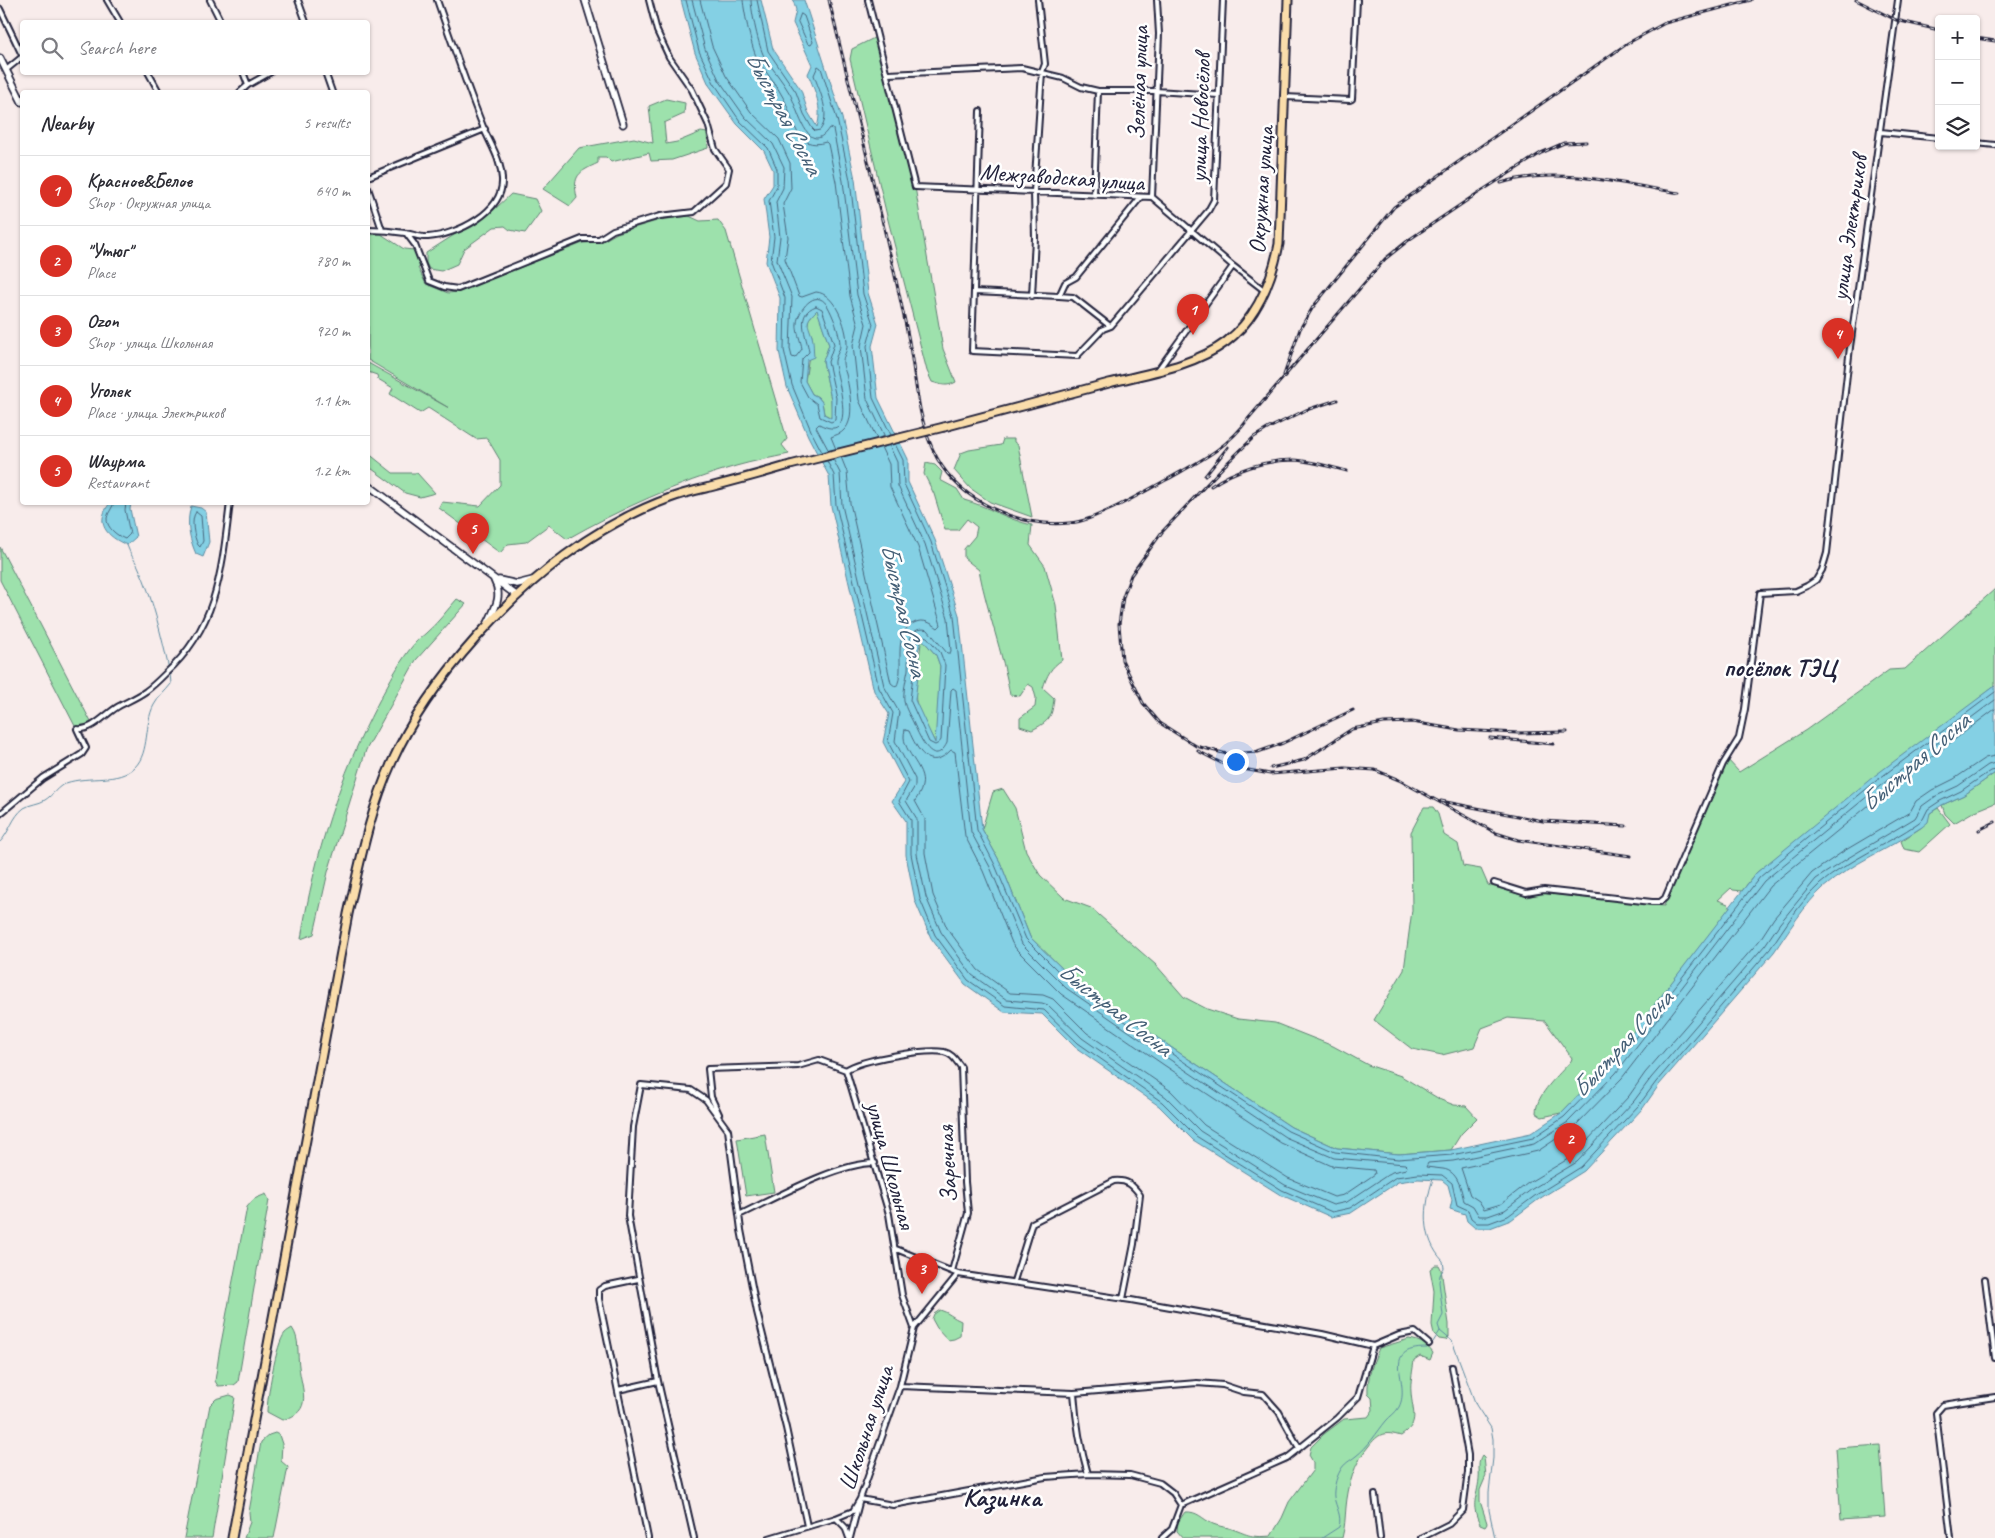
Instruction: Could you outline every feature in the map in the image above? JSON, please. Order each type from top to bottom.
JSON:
[{"type":"highway","name":"Окружная улица","points":[[232,1538],[327,1020],[366,835],[384,781],[413,720],[433,689],[487,626],[533,580],[599,531],[671,497],[790,465],[944,428],[1158,370],[1201,357],[1228,340],[1248,318],[1265,290],[1272,276],[1279,244],[1288,0]]},
{"type":"main road","points":[[585,0],[623,124]]},
{"type":"main road","points":[[0,58],[20,98]]},
{"type":"main road","points":[[370,487],[516,595]]},
{"type":"main road","points":[[493,579],[517,584],[533,580]]},
{"type":"main road","points":[[487,626],[499,596],[499,588],[493,579]]},
{"type":"street","points":[[107,0],[119,20]]},
{"type":"street","points":[[210,0],[220,20]]},
{"type":"street","points":[[298,0],[305,20]]},
{"type":"street","points":[[370,230],[426,237],[459,229],[483,214],[499,197],[502,179],[497,155],[484,129],[436,0]]},
{"type":"street","points":[[406,233],[415,245],[430,280],[444,287],[458,289],[582,240],[599,238],[613,230],[660,216],[694,212],[726,183],[729,169],[715,149],[708,124],[692,90],[669,57],[657,31],[648,0]]},
{"type":"street","points":[[868,0],[888,74],[1022,68],[1063,78],[1081,87],[1098,91],[1156,91],[1218,95]]},
{"type":"street","points":[[1032,296],[1035,238],[1034,192],[1042,72],[1045,64],[1038,0]]},
{"type":"street","name":"Зелёная улица","points":[[1152,198],[1159,34],[1157,0]]},
{"type":"street","name":"улица Новосёлов","points":[[974,292],[972,351],[1077,356],[1103,329],[1110,326],[1208,211],[1214,200],[1222,0]]},
{"type":"street","points":[[1285,98],[1350,100],[1357,0]]},
{"type":"street","name":"улица Электриков","points":[[1494,884],[1526,893],[1544,890],[1652,902],[1660,902],[1666,898],[1723,764],[1739,738],[1745,709],[1760,593],[1796,591],[1816,580],[1822,570],[1831,526],[1850,347],[1898,0]]},
{"type":"street","points":[[0,9],[20,52]]},
{"type":"street","points":[[6,70],[20,58]]},
{"type":"street","name":"Межзаводская улица","points":[[888,74],[915,187],[1152,198],[1233,266],[1265,290]]},
{"type":"street","points":[[150,75],[159,90]]},
{"type":"street","points":[[244,75],[248,85]]},
{"type":"street","points":[[242,90],[266,75]]},
{"type":"street","points":[[326,75],[331,90]]},
{"type":"street","points":[[1094,195],[1098,91]]},
{"type":"street","points":[[980,111],[974,292],[1073,297],[1110,326]]},
{"type":"street","points":[[370,176],[484,129]]},
{"type":"street","points":[[1881,132],[1935,138]]},
{"type":"street","points":[[1980,143],[1995,145]]},
{"type":"street","points":[[370,194],[382,230]]},
{"type":"street","points":[[1059,296],[1065,283],[1076,278],[1140,198]]},
{"type":"street","points":[[1158,370],[1233,266]]},
{"type":"street","points":[[0,814],[43,778],[82,754],[86,748],[77,729],[83,730],[92,726],[117,707],[147,690],[176,664],[200,633],[212,609],[224,554],[230,505]]},
{"type":"street","name":"Заречная","points":[[846,1070],[853,1065],[870,1060],[944,1052],[953,1056],[961,1067],[968,1213],[952,1271]]},
{"type":"street","points":[[723,1124],[711,1097],[708,1069],[798,1066],[819,1060],[846,1070]]},
{"type":"street","name":"улица Школьная","points":[[846,1070],[890,1214],[902,1295],[914,1328]]},
{"type":"street","points":[[694,1538],[658,1380],[628,1216],[633,1127],[641,1085],[691,1090],[706,1100],[728,1130],[739,1215],[757,1312],[786,1428],[807,1526]]},
{"type":"street","points":[[739,1215],[835,1172],[863,1163],[875,1162]]},
{"type":"street","points":[[1014,1281],[1032,1223],[1114,1181],[1124,1180],[1133,1185],[1140,1195],[1134,1244],[1123,1299]]},
{"type":"street","points":[[896,1248],[958,1274],[1123,1299],[1322,1334],[1373,1346],[1399,1335],[1415,1332],[1429,1344]]},
{"type":"street","points":[[914,1328],[958,1274]]},
{"type":"street","points":[[638,1279],[605,1286],[599,1290],[648,1538]]},
{"type":"street","points":[[1985,1279],[1995,1358]]},
{"type":"street","name":"Школьная улица","points":[[850,1538],[860,1499],[900,1386],[914,1328]]},
{"type":"street","points":[[1162,1538],[1172,1530],[1181,1505],[1287,1458],[1337,1418],[1358,1397],[1373,1346]]},
{"type":"street","points":[[1421,1538],[1449,1524],[1462,1510],[1468,1472],[1468,1455],[1452,1367]]},
{"type":"street","points":[[618,1390],[658,1380]]},
{"type":"street","points":[[900,1386],[1074,1393],[1197,1383],[1223,1384],[1244,1392],[1263,1394],[1279,1412],[1299,1448]]},
{"type":"street","points":[[1074,1393],[1075,1417],[1082,1455],[1088,1474]]},
{"type":"street","points":[[1951,1538],[1936,1413],[1942,1405],[1995,1397]]},
{"type":"street","points":[[769,1538],[853,1511],[860,1499],[893,1505],[1045,1477],[1088,1474],[1130,1475],[1160,1482],[1173,1493],[1181,1505]]},
{"type":"street","points":[[1375,1495],[1380,1538]]},
{"type":"street","points":[[836,1518],[845,1527],[850,1538]]},
{"type":"green space","points":[[878,36],[915,187],[943,349],[956,382],[950,385],[932,382],[927,371],[887,216],[850,59],[852,49]]},
{"type":"green space","points":[[666,99],[685,103],[684,114],[664,123],[666,144],[677,142],[701,132],[707,133],[708,148],[672,160],[651,161],[649,153],[611,162],[606,157],[598,157],[598,163],[578,175],[576,179],[577,198],[570,206],[543,189],[579,148],[634,138],[653,143],[649,106]]},
{"type":"green space","points":[[511,194],[535,199],[541,211],[525,233],[510,230],[505,226],[494,227],[464,249],[457,264],[441,271],[429,269],[426,263],[426,253],[496,208]]},
{"type":"green space","points":[[689,216],[700,221],[718,220],[726,231],[787,439],[782,445],[789,454],[742,464],[692,480],[628,507],[567,539],[549,525],[526,542],[508,544],[500,553],[439,508],[442,502],[480,506],[500,485],[500,460],[487,438],[476,439],[428,408],[420,413],[390,394],[393,388],[378,379],[377,375],[370,373],[370,364],[449,408],[370,361],[370,235],[381,234],[404,249],[414,250],[422,267],[418,268],[426,284],[448,293],[458,292],[583,243],[601,242],[617,233],[660,220]]},
{"type":"green space","points":[[817,309],[829,345],[823,361],[831,399],[832,418],[824,414],[822,402],[812,394],[805,381],[812,336],[807,327],[809,319]]},
{"type":"green space","points":[[1003,439],[1014,439],[1014,442],[1018,445],[1032,517],[990,502],[970,488],[954,470],[961,453],[1001,445]]},
{"type":"green space","points":[[370,455],[393,473],[417,473],[435,493],[420,497],[405,493],[370,467]]},
{"type":"green space","points":[[926,463],[935,465],[942,472],[940,480],[957,489],[964,500],[1014,520],[1032,525],[1030,545],[1045,566],[1056,605],[1062,660],[1050,672],[1043,688],[1054,698],[1051,714],[1043,724],[1032,730],[1020,726],[1020,718],[1035,707],[1036,698],[1033,687],[1028,684],[1020,696],[1010,695],[979,570],[964,558],[964,549],[975,536],[977,527],[967,519],[958,530],[945,530],[934,494],[924,474]]},
{"type":"green space","points":[[0,547],[92,724],[76,728],[0,580]]},
{"type":"green space","points":[[1995,589],[1995,686],[1756,873],[1742,891],[1731,888],[1718,900],[1728,904],[1730,908],[1607,1066],[1561,1113],[1542,1117],[1536,1113],[1537,1106],[1544,1092],[1572,1058],[1545,1021],[1508,1018],[1482,1028],[1474,1047],[1442,1055],[1412,1049],[1374,1020],[1404,970],[1412,910],[1411,832],[1424,807],[1433,807],[1438,814],[1444,835],[1458,844],[1463,866],[1481,869],[1488,885],[1528,897],[1541,893],[1664,906],[1728,760],[1739,772],[1806,730],[1889,670],[1905,669]]},
{"type":"green space","points":[[457,599],[466,604],[416,660],[366,750],[328,872],[314,934],[301,939],[313,877],[330,817],[365,729],[391,678],[405,656]]},
{"type":"green space","points":[[922,639],[936,655],[940,666],[936,744],[922,718],[916,701],[916,681]]},
{"type":"green space","points":[[1995,773],[1995,803],[1973,812],[1954,823],[1945,814],[1942,805],[1964,795]]},
{"type":"green space","points":[[1003,789],[1015,808],[1026,851],[1040,875],[1064,898],[1091,908],[1156,965],[1184,997],[1207,1009],[1238,1019],[1275,1023],[1333,1046],[1368,1065],[1401,1076],[1441,1100],[1454,1105],[1466,1106],[1477,1118],[1461,1134],[1451,1150],[1399,1154],[1337,1148],[1291,1127],[1175,1050],[1073,979],[1030,937],[1000,862],[982,829],[993,792]]},
{"type":"green space","points":[[1938,808],[1950,824],[1919,852],[1904,849],[1901,841],[1922,827],[1930,813]]},
{"type":"green space","points":[[765,1134],[774,1192],[746,1196],[737,1139]]},
{"type":"green space","points":[[266,1194],[269,1200],[238,1382],[234,1385],[218,1386],[215,1381],[219,1354],[247,1207],[254,1199]]},
{"type":"green space","points":[[1435,1265],[1439,1265],[1441,1269],[1449,1324],[1449,1337],[1446,1340],[1439,1339],[1434,1334],[1432,1325],[1434,1291],[1430,1269]]},
{"type":"green space","points":[[940,1310],[961,1321],[960,1336],[948,1340],[937,1328],[932,1319],[934,1314]]},
{"type":"green space","points":[[292,1328],[297,1341],[304,1399],[299,1411],[282,1420],[267,1412],[267,1405],[278,1348],[285,1333]]},
{"type":"green space","points":[[1409,1339],[1423,1343],[1433,1353],[1430,1360],[1420,1356],[1414,1360],[1411,1380],[1413,1421],[1407,1431],[1401,1436],[1382,1434],[1363,1453],[1355,1467],[1350,1483],[1342,1538],[1183,1538],[1177,1531],[1178,1522],[1185,1512],[1189,1512],[1197,1514],[1213,1524],[1248,1535],[1271,1536],[1289,1502],[1313,1470],[1313,1462],[1309,1455],[1311,1447],[1324,1434],[1344,1419],[1368,1417],[1373,1410],[1372,1397],[1368,1393],[1368,1381],[1379,1348]]},
{"type":"green space","points":[[230,1395],[235,1397],[212,1538],[184,1538],[210,1405],[216,1399]]},
{"type":"green space","points":[[275,1433],[279,1435],[282,1444],[281,1461],[288,1467],[274,1538],[244,1538],[250,1522],[249,1512],[261,1442],[269,1435]]},
{"type":"green space","points":[[1880,1445],[1885,1517],[1841,1520],[1836,1448]]},
{"type":"green space","points":[[1482,1455],[1484,1457],[1486,1476],[1480,1490],[1480,1501],[1487,1523],[1485,1526],[1480,1524],[1475,1511],[1479,1464]]},
{"type":"water","name":"Быстрая Сосна","points":[[681,0],[761,0],[773,49],[801,90],[808,112],[817,127],[819,106],[808,74],[812,65],[793,23],[796,10],[793,0],[804,0],[842,118],[855,179],[868,293],[878,324],[872,346],[878,398],[908,459],[908,482],[935,540],[959,615],[982,829],[1000,862],[1030,937],[1073,979],[1291,1127],[1337,1148],[1399,1154],[1451,1150],[1531,1133],[1561,1113],[1607,1066],[1756,873],[1873,777],[1995,686],[1995,773],[1964,795],[1930,813],[1928,822],[1922,827],[1846,871],[1823,888],[1803,910],[1774,952],[1659,1085],[1643,1108],[1584,1171],[1539,1199],[1511,1220],[1490,1228],[1475,1228],[1467,1221],[1465,1214],[1450,1209],[1452,1200],[1448,1185],[1442,1180],[1418,1179],[1398,1182],[1351,1213],[1331,1217],[1279,1194],[1193,1140],[1159,1106],[1075,1047],[1042,1014],[1004,1012],[965,984],[931,938],[915,901],[906,855],[906,821],[892,801],[904,782],[883,742],[889,714],[874,691],[831,506],[829,476],[808,436],[787,387],[779,351],[780,298],[766,262],[769,237],[764,199],[773,185],[773,170],[764,151],[737,124],[709,85],[695,53]],"holes":[[[817,310],[829,345],[823,361],[831,399],[831,418],[824,414],[822,402],[812,394],[805,381],[807,360],[814,357],[813,338],[808,322]],[[922,639],[936,655],[940,666],[935,743],[915,700],[919,668],[918,651]]]},
{"type":"water","points":[[109,505],[131,505],[136,537],[127,545],[114,538],[105,528],[103,517]]},
{"type":"water","points":[[191,506],[201,508],[206,512],[209,542],[203,557],[196,554],[190,536],[189,518]]},
{"type":"waterway","points":[[127,545],[148,591],[169,669]]},
{"type":"waterway","points":[[0,842],[24,808],[45,800],[66,783],[120,776],[135,767],[143,754],[149,720],[154,705],[171,684],[170,673]]},
{"type":"waterway","points":[[1433,1179],[1426,1211],[1426,1222],[1431,1242],[1443,1261],[1444,1268],[1439,1282],[1443,1315],[1438,1325],[1440,1331],[1452,1341],[1476,1405],[1491,1428],[1493,1458],[1489,1510],[1495,1538]]},
{"type":"waterway","points":[[1322,1538],[1339,1527],[1339,1515],[1334,1488],[1342,1468],[1364,1448],[1399,1407],[1402,1397],[1400,1360],[1404,1354],[1412,1350],[1427,1348],[1440,1331]]},
{"type":"railway","points":[[829,0],[889,248],[907,331],[921,412],[930,443],[948,474],[976,499],[994,509],[1031,521],[1069,523],[1089,518],[1131,499],[1212,453],[1240,429],[1385,259],[1410,239],[1541,153],[1564,143],[1586,142]]},
{"type":"railway","points":[[1284,375],[1300,329],[1313,307],[1394,207],[1628,43],[1665,23],[1751,0]]},
{"type":"railway","points":[[1856,0],[1896,20],[1935,29]]},
{"type":"railway","points":[[1980,39],[1995,41]]},
{"type":"railway","points":[[1501,183],[1522,178],[1567,176],[1613,181],[1679,193]]},
{"type":"railway","points":[[1337,400],[1306,410],[1269,428],[1254,437],[1222,468],[1162,532],[1131,575],[1123,597],[1119,624],[1122,660],[1143,703],[1160,723],[1196,746],[1227,754],[1258,752],[1283,743],[1353,710]]},
{"type":"railway","points":[[1205,476],[1228,447]]},
{"type":"railway","points":[[1211,486],[1230,475],[1251,467],[1283,460],[1321,464],[1347,471]]},
{"type":"railway","points":[[1271,768],[1304,760],[1352,729],[1384,723],[1412,722],[1459,730],[1518,733],[1567,732]]},
{"type":"railway","points":[[1490,738],[1553,744]]},
{"type":"railway","points":[[1198,751],[1227,766],[1270,774],[1345,768],[1375,770],[1399,780],[1496,833],[1518,840],[1631,856]]},
{"type":"railway","points":[[1441,801],[1543,821],[1626,826]]},
{"type":"railway","points":[[1979,830],[1995,822]]},
{"type":"place","name":"Красное&Белое","points":[[1193,335]]},
{"type":"place","name":"Уголек","points":[[1838,359]]},
{"type":"place","name":"Wаурма","points":[[473,554]]},
{"type":"place","name":"\"Утюг\"","points":[[1570,1164]]},
{"type":"place","name":"Ozon","points":[[922,1294]]},
{"type":"district","name":"посёлок ТЭЦ","points":[[1780,668]]},
{"type":"district","name":"Казинка","points":[[1002,1497]]}]
